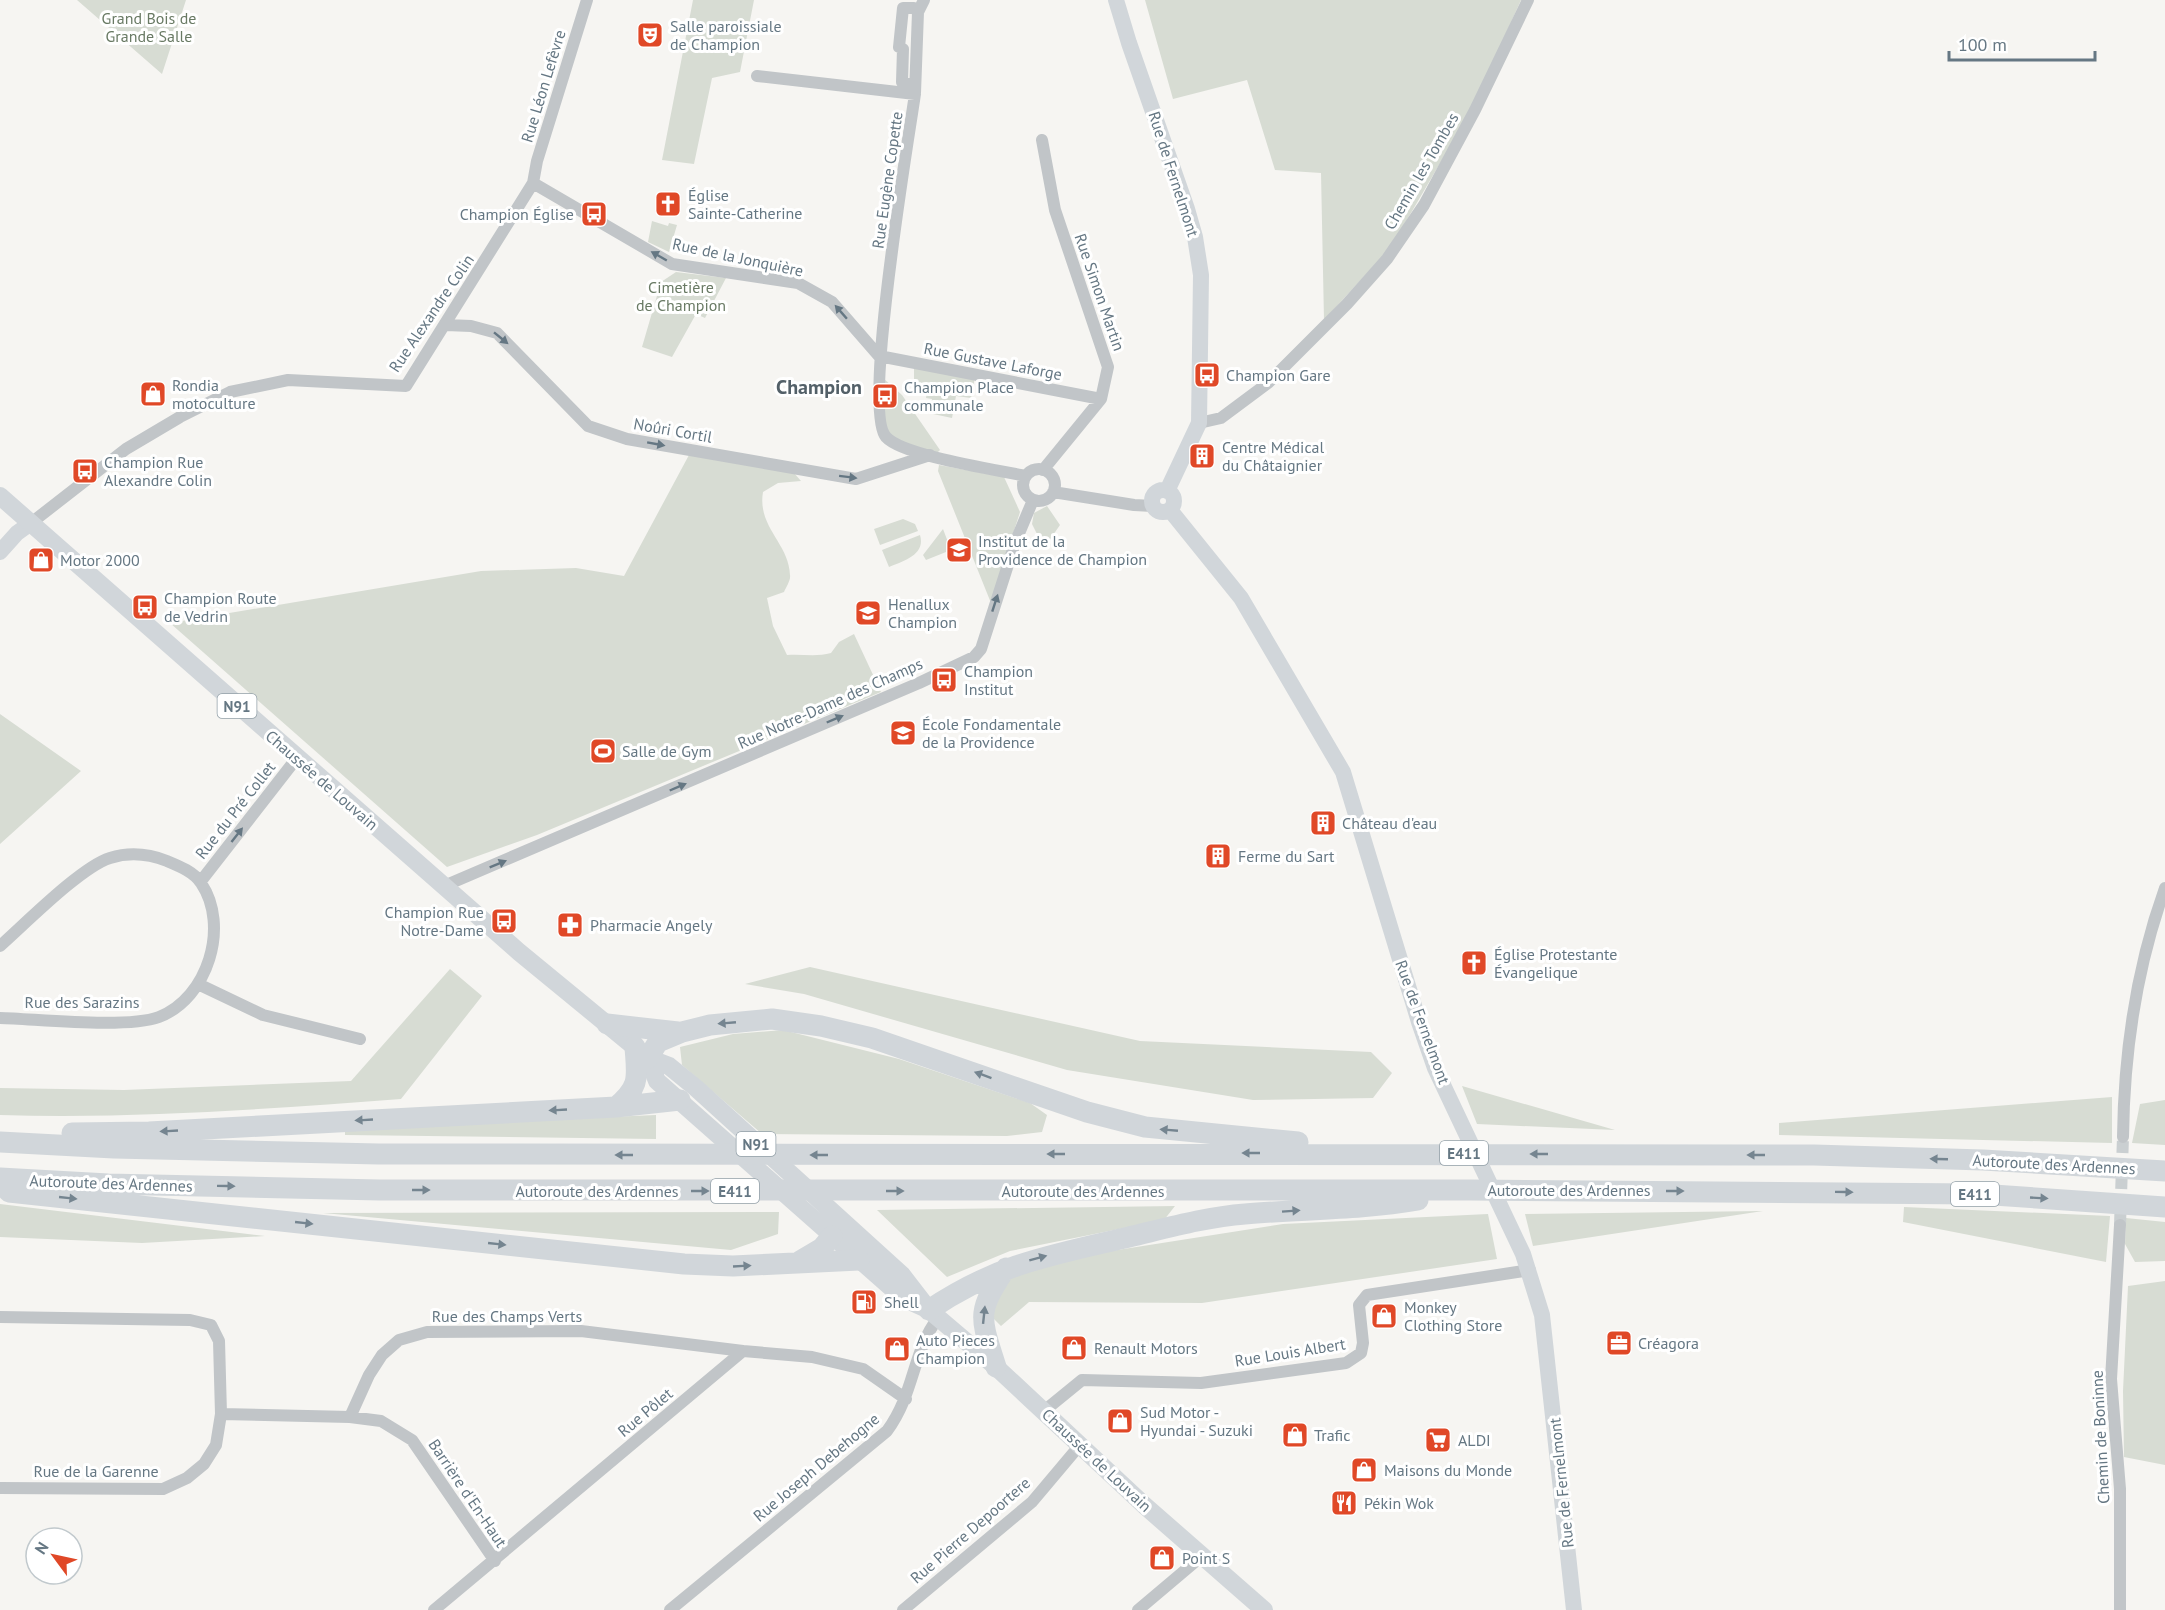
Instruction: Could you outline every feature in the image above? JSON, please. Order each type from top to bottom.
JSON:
[{"type":"highway","points":[[616,1107],[633,1092],[638,1078],[641,1052],[658,1042],[710,1024],[772,1019],[821,1026],[872,1038],[1088,1112],[1145,1127],[1292,1140],[1330,1153]]},
{"type":"highway","points":[[608,1024],[682,1032]]},
{"type":"highway","points":[[0,1140],[21,1133],[149,1132],[616,1107],[680,1100]]},
{"type":"highway","name":"Autoroute des Ardennes","points":[[0,1140],[114,1148],[379,1154],[1814,1155],[1983,1160],[2165,1171]]},
{"type":"highway","name":"Autoroute des Ardennes","points":[[0,1178],[108,1184],[392,1190],[1470,1190],[1980,1194],[2165,1207]]},
{"type":"highway","points":[[0,1188],[10,1192],[684,1264],[733,1266],[859,1260]]},
{"type":"highway","points":[[934,1314],[962,1288],[1006,1268],[1178,1226],[1242,1214],[1392,1204],[1470,1190]]},
{"type":"highway","points":[[800,1262],[822,1248],[836,1227]]},
{"type":"highway","points":[[996,1367],[982,1325],[982,1313],[987,1297],[1006,1268]]},
{"type":"main road","name":"Chaussée de Louvain","points":[[0,496],[296,759],[519,952],[641,1052],[669,1066],[720,1111],[836,1227],[902,1275],[934,1314],[996,1367],[1264,1610]]},
{"type":"main road","name":"Chaussée de Louvain","points":[[641,1052],[657,1081],[816,1221],[836,1227],[859,1260],[903,1298],[934,1314]]},
{"type":"main road","points":[[680,1100],[694,1101],[720,1111]]},
{"type":"street","name":"Rue Léon Lefèvre","points":[[533,183],[537,161],[587,0]]},
{"type":"street","points":[[918,12],[914,8],[903,8],[899,47],[903,49],[904,55],[902,82],[915,90],[918,12],[924,0]]},
{"type":"street","name":"Rue de Fernelmont","points":[[1116,0],[1195,237],[1200,275],[1199,423],[1167,491]]},
{"type":"street","name":"Chemin les Tombes","points":[[1199,423],[1221,418],[1268,383],[1347,304],[1387,259],[1424,205],[1475,110],[1528,0]]},
{"type":"street","name":"Rue Eugène Copette","points":[[757,76],[915,90],[879,356]]},
{"type":"street","name":"Rue Simon Martin","points":[[1042,140],[1055,210],[1108,367],[1101,399],[1043,470]]},
{"type":"street","name":"Rue Alexandre Colin","points":[[31,524],[126,449],[180,417],[230,392],[288,380],[406,386],[533,183]]},
{"type":"street","name":"Rue de la Jonquière","points":[[533,183],[672,264],[798,283],[832,302],[879,356]]},
{"type":"street","name":"Noûri Cortil","points":[[446,325],[471,326],[497,333],[588,426],[627,439],[856,478],[930,455]]},
{"type":"street","points":[[879,356],[879,429],[887,439],[899,446],[930,455],[1026,476]]},
{"type":"street","name":"Rue Gustave Laforge","points":[[879,356],[1101,399]]},
{"type":"street","points":[[1035,470],[1043,470],[1052,476],[1053,492],[1045,500],[1033,500],[1023,488],[1026,476],[1035,470]]},
{"type":"street","name":"Rue de Fernelmont","points":[[1153,506],[1154,495],[1160,491],[1167,491],[1174,498],[1174,505],[1170,510],[1241,598],[1343,772],[1419,1022],[1441,1079],[1526,1262],[1544,1327],[1574,1610]]},
{"type":"street","points":[[1053,492],[1134,506],[1153,506],[1160,512],[1170,510]]},
{"type":"street","name":"Rue Notre-Dame des Champs","points":[[444,886],[919,683],[974,657],[981,649],[1015,543],[1033,500]]},
{"type":"street","points":[[0,552],[17,533],[31,524]]},
{"type":"street","name":"Rue du Pré Collet","points":[[201,881],[296,759]]},
{"type":"street","points":[[0,946],[86,870],[110,858],[149,854],[185,869],[201,881]]},
{"type":"street","name":"Rue des Sarazins","points":[[0,1018],[127,1022],[157,1017],[181,1006],[198,984],[212,950],[214,911],[201,881]]},
{"type":"street","points":[[2124,1137],[2124,1087],[2139,993],[2153,921],[2165,888]]},
{"type":"street","points":[[198,984],[263,1015],[360,1039]]},
{"type":"street","name":"Chemin de Boninne","points":[[2120,1226],[2111,1379],[2120,1489],[2120,1610]]},
{"type":"street","name":"Rue Louis Albert","points":[[1044,1411],[1082,1380],[1201,1383],[1346,1363],[1361,1353],[1363,1343],[1359,1305],[1367,1295],[1526,1262]]},
{"type":"street","name":"Rue Joseph Debehogne","points":[[670,1610],[887,1431],[901,1412],[934,1314]]},
{"type":"street","points":[[0,1317],[190,1320],[211,1325],[219,1341],[221,1414],[350,1417]]},
{"type":"street","name":"Rue des Champs Verts","points":[[350,1417],[369,1375],[382,1355],[399,1340],[427,1332],[581,1331],[743,1351]]},
{"type":"street","points":[[743,1351],[812,1357],[862,1368],[906,1399]]},
{"type":"street","name":"Rue Pôlet","points":[[434,1610],[495,1562],[743,1351]]},
{"type":"street","name":"Rue de la Garenne","points":[[0,1488],[163,1489],[187,1478],[204,1464],[216,1445],[221,1414]]},
{"type":"street","name":"Barrière d'En-Haut","points":[[350,1417],[381,1421],[412,1440],[495,1562]]},
{"type":"street","name":"Rue Pierre Depoortere","points":[[903,1610],[1032,1502],[1080,1445]]},
{"type":"street","points":[[1138,1610],[1202,1556]]},
{"type":"green space","name":"Grand Bois de Grande Salle","points":[[77,0],[186,0],[162,74]]},
{"type":"green space","points":[[693,0],[754,0],[740,72],[712,78],[694,164],[662,160]]},
{"type":"green space","points":[[1145,0],[1521,0],[1473,107],[1391,247],[1324,320],[1321,173],[1275,170],[1247,80],[1173,99]]},
{"type":"green space","points":[[652,221],[668,226],[669,223],[677,225],[669,252],[648,242]]},
{"type":"green space","name":"Cimetière de Champion","points":[[676,272],[726,278],[705,318],[696,314],[672,357],[642,347],[661,282]]},
{"type":"green space","points":[[914,368],[975,377],[971,398],[956,396],[952,418],[933,414],[935,408],[931,406],[932,399],[926,398],[927,392],[920,391],[914,380]]},
{"type":"green space","points":[[883,378],[902,395],[940,450],[936,454],[889,437],[881,405]]},
{"type":"green space","points":[[689,455],[794,473],[801,481],[778,483],[763,492],[762,504],[765,515],[785,553],[790,575],[784,592],[767,598],[773,626],[787,655],[831,653],[839,642],[854,634],[881,692],[537,835],[447,867],[170,623],[481,571],[576,568],[624,576]]},
{"type":"green space","points":[[939,465],[1004,477],[1020,512],[991,603],[938,471]]},
{"type":"green space","points":[[1047,506],[1060,525],[1044,548],[1032,524],[1034,513]]},
{"type":"green space","points":[[903,519],[915,524],[918,531],[880,545],[874,529]]},
{"type":"green space","points":[[943,529],[951,550],[926,560],[923,555]]},
{"type":"green space","points":[[920,535],[920,548],[917,552],[907,560],[889,567],[882,550]]},
{"type":"green space","points":[[0,714],[81,771],[0,844]]},
{"type":"green space","points":[[810,967],[1140,1041],[1371,1052],[1392,1073],[1373,1098],[1253,1100],[1067,1070],[804,994],[745,984]]},
{"type":"green space","points":[[450,969],[482,996],[401,1099],[251,1110],[100,1116],[0,1115],[0,1088],[124,1090],[351,1081]]},
{"type":"green space","points":[[783,1030],[899,1059],[1030,1103],[1047,1115],[1042,1132],[1007,1136],[762,1134],[682,1065],[680,1047],[733,1034]]},
{"type":"green space","points":[[1462,1086],[1615,1130],[1477,1124]]},
{"type":"green space","points":[[2112,1097],[2112,1143],[1779,1135],[1779,1123]]},
{"type":"green space","points":[[2165,1100],[2165,1145],[2132,1143],[2140,1104]]},
{"type":"green space","points":[[656,1115],[656,1139],[345,1135],[345,1128]]},
{"type":"green space","points":[[0,1204],[265,1236],[142,1243],[0,1237]]},
{"type":"green space","points":[[1175,1206],[1164,1220],[1010,1251],[947,1277],[877,1210]]},
{"type":"green space","points":[[1904,1207],[2110,1216],[2106,1262],[1903,1222]]},
{"type":"green space","points":[[1763,1211],[1533,1246],[1525,1214]]},
{"type":"green space","points":[[779,1212],[778,1234],[731,1250],[323,1213]]},
{"type":"green space","points":[[1488,1214],[1497,1259],[1202,1303],[1029,1302],[1001,1326],[992,1317],[998,1289],[1012,1277],[1079,1256],[1283,1224]]},
{"type":"green space","points":[[2126,1218],[2165,1222],[2165,1261],[2135,1262],[2125,1244]]},
{"type":"green space","points":[[2165,1281],[2165,1465],[2124,1457],[2123,1391],[2128,1286]]},
{"type":"tunnel","points":[[2120,1225],[2123,1137]]},
{"type":"place","name":"Salle paroissiale de Champion","points":[[650,35]]},
{"type":"place","name":"Église Sainte-Catherine","points":[[668,204]]},
{"type":"place","name":"Champion Église","points":[[594,214]]},
{"type":"place","name":"Champion Gare","points":[[1207,375]]},
{"type":"place","name":"Rondia motoculture","points":[[153,394]]},
{"type":"place","name":"Champion Place communale","points":[[885,396]]},
{"type":"place","name":"Centre Médical du Châtaignier","points":[[1202,456]]},
{"type":"place","name":"Champion Rue Alexandre Colin","points":[[85,471]]},
{"type":"place","name":"Institut de la Providence de Champion","points":[[959,550]]},
{"type":"place","name":"Motor 2000","points":[[41,560]]},
{"type":"place","name":"Champion Route de Vedrin","points":[[145,607]]},
{"type":"place","name":"Henallux Champion","points":[[868,613]]},
{"type":"place","name":"Champion Institut","points":[[944,680]]},
{"type":"place","name":"École Fondamentale de la Providence","points":[[903,733]]},
{"type":"place","name":"Salle de Gym","points":[[603,751]]},
{"type":"place","name":"Château d'eau","points":[[1323,823]]},
{"type":"place","name":"Ferme du Sart","points":[[1218,856]]},
{"type":"place","name":"Champion Rue Notre-Dame","points":[[504,921]]},
{"type":"place","name":"Pharmacie Angely","points":[[570,925]]},
{"type":"place","name":"Église Protestante Évangelique","points":[[1474,963]]},
{"type":"place","name":"Shell","points":[[864,1302]]},
{"type":"place","name":"Monkey Clothing Store","points":[[1384,1316]]},
{"type":"place","name":"Créagora","points":[[1619,1343]]},
{"type":"place","name":"Renault Motors","points":[[1074,1348]]},
{"type":"place","name":"Auto Pieces Champion","points":[[897,1349]]},
{"type":"place","name":"Sud Motor - Hyundai - Suzuki","points":[[1120,1421]]},
{"type":"place","name":"Trafic","points":[[1295,1435]]},
{"type":"place","name":"ALDI","points":[[1438,1440]]},
{"type":"place","name":"Maisons du Monde","points":[[1364,1470]]},
{"type":"place","name":"Pékin Wok","points":[[1344,1503]]},
{"type":"place","name":"Point S","points":[[1162,1558]]},
{"type":"district","name":"Champion","points":[[819,387]]}]
